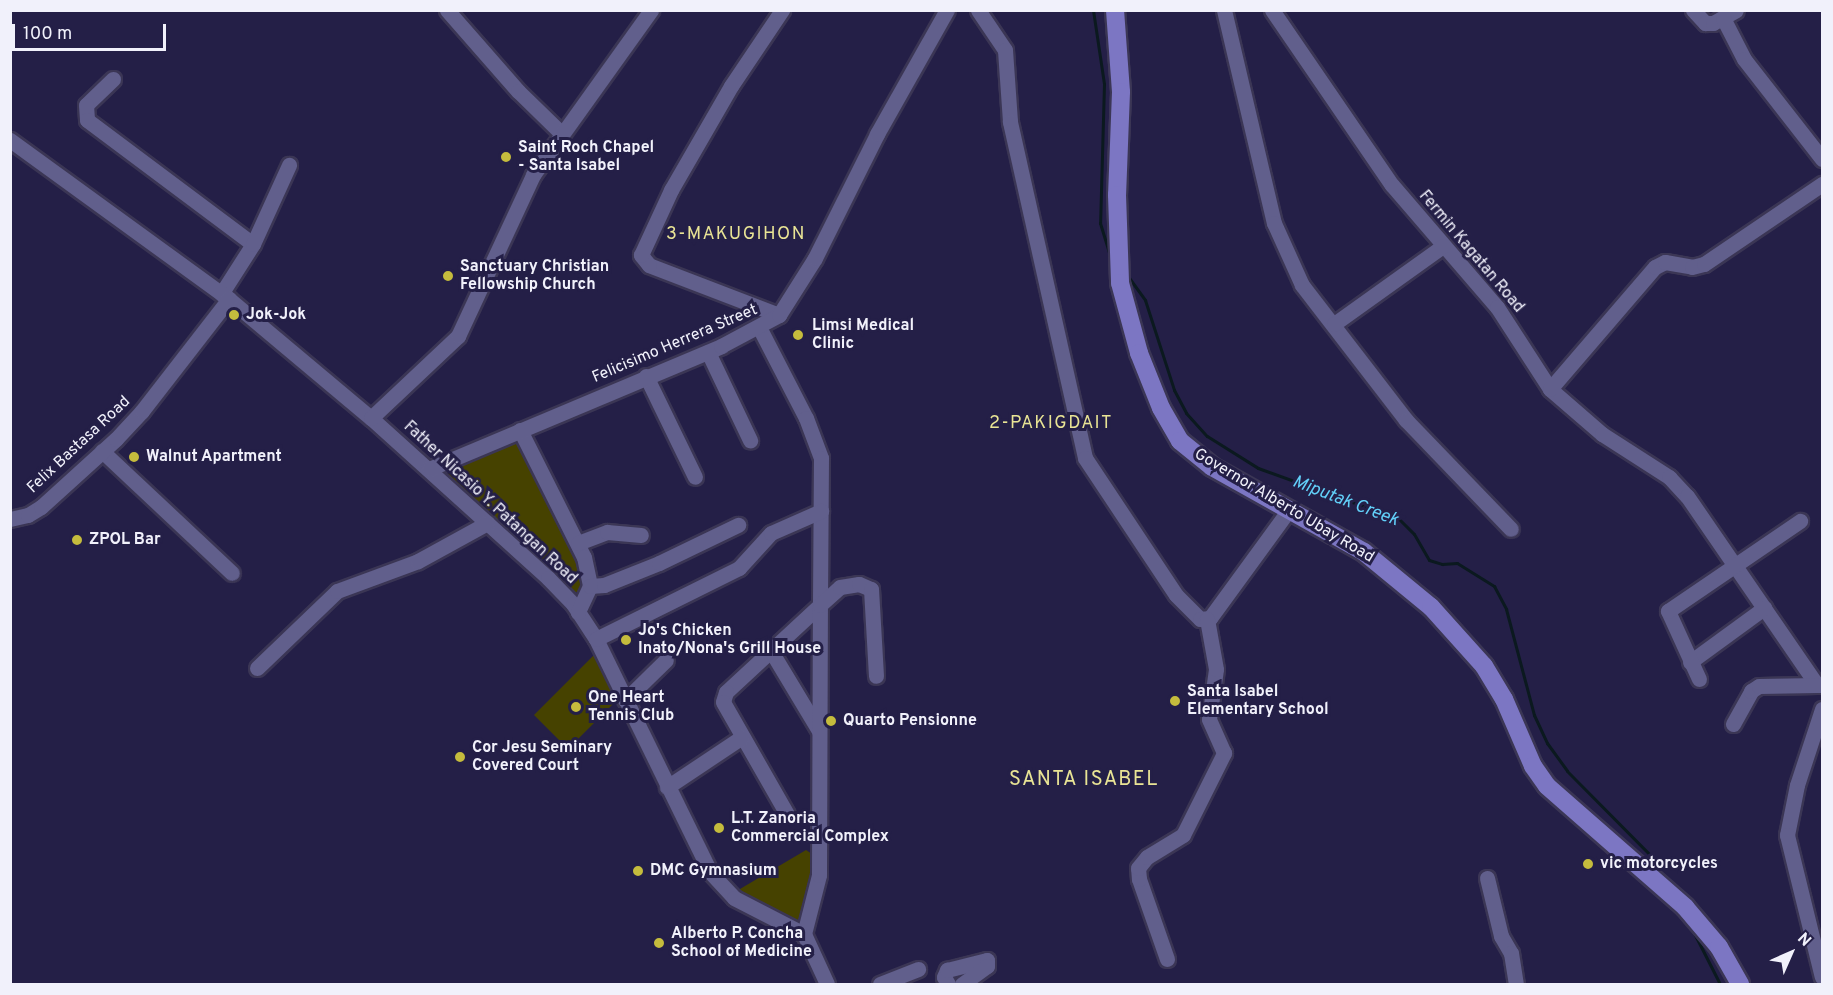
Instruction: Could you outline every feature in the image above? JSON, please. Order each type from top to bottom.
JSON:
[{"type":"main road","name":"Governor Alberto Ubay Road","points":[[1115,10],[1121,92],[1118,259],[1120,283],[1139,353],[1161,408],[1180,441],[1212,467],[1364,552],[1439,615],[1484,666],[1504,699],[1533,766],[1547,786],[1680,902],[1719,947],[1740,984]]},
{"type":"street","points":[[447,10],[511,84],[561,133]]},
{"type":"street","points":[[371,418],[458,336],[519,200],[561,133],[651,10]]},
{"type":"street","points":[[779,315],[649,265],[640,255],[671,189],[731,86],[782,10]]},
{"type":"street","name":"Felicisimo Herrera Street","points":[[429,469],[646,376],[708,352],[760,329],[779,315],[796,292],[877,134],[947,10]]},
{"type":"street","points":[[978,10],[1005,50],[1010,122],[1085,458],[1176,594],[1200,619],[1207,620]]},
{"type":"street","points":[[1224,10],[1285,254],[1302,285],[1406,420],[1511,529]]},
{"type":"street","name":"Fermin Kagatan Road","points":[[1272,10],[1392,185],[1503,315],[1550,389],[1602,434],[1669,477],[1714,531],[1764,608],[1820,685]]},
{"type":"street","points":[[1693,10],[1705,22],[1729,14],[1750,68],[1822,159]]},
{"type":"street","points":[[113,79],[86,105],[87,120],[253,244]]},
{"type":"street","name":"Father Nicasio Y. Patangan Road","points":[[10,140],[225,297],[371,418],[548,578],[578,612],[596,639],[667,787],[717,881],[747,906],[804,934]]},
{"type":"street","name":"Felix Bastasa Road","points":[[10,519],[28,515],[41,507],[142,411],[225,297],[253,244],[289,165]]},
{"type":"street","points":[[1550,389],[1655,267],[1665,262],[1692,267],[1704,264],[1822,184]]},
{"type":"street","points":[[1334,324],[1443,246]]},
{"type":"street","points":[[760,329],[817,442],[821,511],[819,875],[804,934],[827,984]]},
{"type":"street","points":[[708,352],[750,440]]},
{"type":"street","points":[[646,376],[695,477]]},
{"type":"street","points":[[520,430],[578,543],[590,586],[578,612]]},
{"type":"street","points":[[102,451],[232,573]]},
{"type":"street","points":[[596,639],[739,568],[771,532],[821,511]]},
{"type":"street","points":[[1167,959],[1138,879],[1138,868],[1147,857],[1183,835],[1224,753],[1209,719],[1216,669],[1207,620],[1288,511]]},
{"type":"street","points":[[1700,679],[1690,662],[1668,611],[1800,521]]},
{"type":"street","points":[[257,668],[337,591],[418,561],[487,523]]},
{"type":"street","points":[[590,586],[604,585],[659,563],[738,525]]},
{"type":"street","points":[[578,543],[607,532],[641,535]]},
{"type":"street","points":[[787,814],[742,737],[723,696],[840,587],[858,584],[872,589],[876,676]]},
{"type":"street","points":[[1690,662],[1764,608]]},
{"type":"street","points":[[771,651],[819,731]]},
{"type":"street","points":[[625,700],[666,660]]},
{"type":"street","points":[[1733,724],[1751,691],[1759,686],[1820,685]]},
{"type":"street","points":[[1822,709],[1797,785],[1787,835],[1822,977]]},
{"type":"street","points":[[667,787],[742,737]]},
{"type":"street","points":[[1487,878],[1501,936],[1511,953],[1516,984]]},
{"type":"street","points":[[948,984],[944,977],[947,970],[987,960],[987,966],[962,984]]},
{"type":"street","points":[[880,984],[918,969]]},
{"type":"shaded area","points":[[517,439],[583,566],[583,591],[571,593],[449,483],[448,465]]},
{"type":"shaded area","name":"One Heart Tennis Club","points":[[595,654],[617,700],[568,749],[534,715]]},
{"type":"shaded area","points":[[806,850],[812,854],[814,865],[799,925],[735,892]]},
{"type":"waterway","name":"Miputak Creek","points":[[1093,10],[1104,84],[1100,223],[1110,256]]},
{"type":"waterway","name":"Miputak Creek","points":[[1127,275],[1145,300],[1174,390],[1186,413],[1207,436],[1258,468],[1399,519],[1414,534],[1429,560],[1442,564],[1457,563],[1494,586],[1506,609],[1534,715],[1547,743],[1567,771],[1663,868]]},
{"type":"waterway","name":"Miputak Creek","points":[[1677,911],[1695,935],[1720,984]]},
{"type":"place","name":"Saint Roch Chapel - Santa Isabel","points":[[506,157]]},
{"type":"place","name":"Sanctuary Christian Fellowship Church","points":[[448,276]]},
{"type":"place","name":"Jok-Jok","points":[[234,315]]},
{"type":"place","name":"Limsi Medical Clinic","points":[[798,335]]},
{"type":"place","name":"Walnut Apartment","points":[[134,457]]},
{"type":"place","name":"ZPOL Bar","points":[[77,540]]},
{"type":"place","name":"Jo's Chicken Inato/Nona's Grill House","points":[[626,640]]},
{"type":"place","name":"Santa Isabel Elementary School","points":[[1175,701]]},
{"type":"place","name":"One Heart Tennis Club","points":[[576,707]]},
{"type":"place","name":"Quarto Pensionne","points":[[831,721]]},
{"type":"place","name":"Cor Jesu Seminary Covered Court","points":[[460,757]]},
{"type":"place","name":"L.T. Zanoria Commercial Complex","points":[[719,828]]},
{"type":"place","name":"vic motorcycles","points":[[1588,864]]},
{"type":"place","name":"DMC Gymnasium","points":[[638,871]]},
{"type":"place","name":"Alberto P. Concha School of Medicine","points":[[659,943]]},
{"type":"district","name":"3-MAKUGIHON","points":[[736,235]]},
{"type":"district","name":"2-PAKIGDAIT","points":[[1051,424]]},
{"type":"district","name":"SANTA ISABEL","points":[[1084,780]]}]
